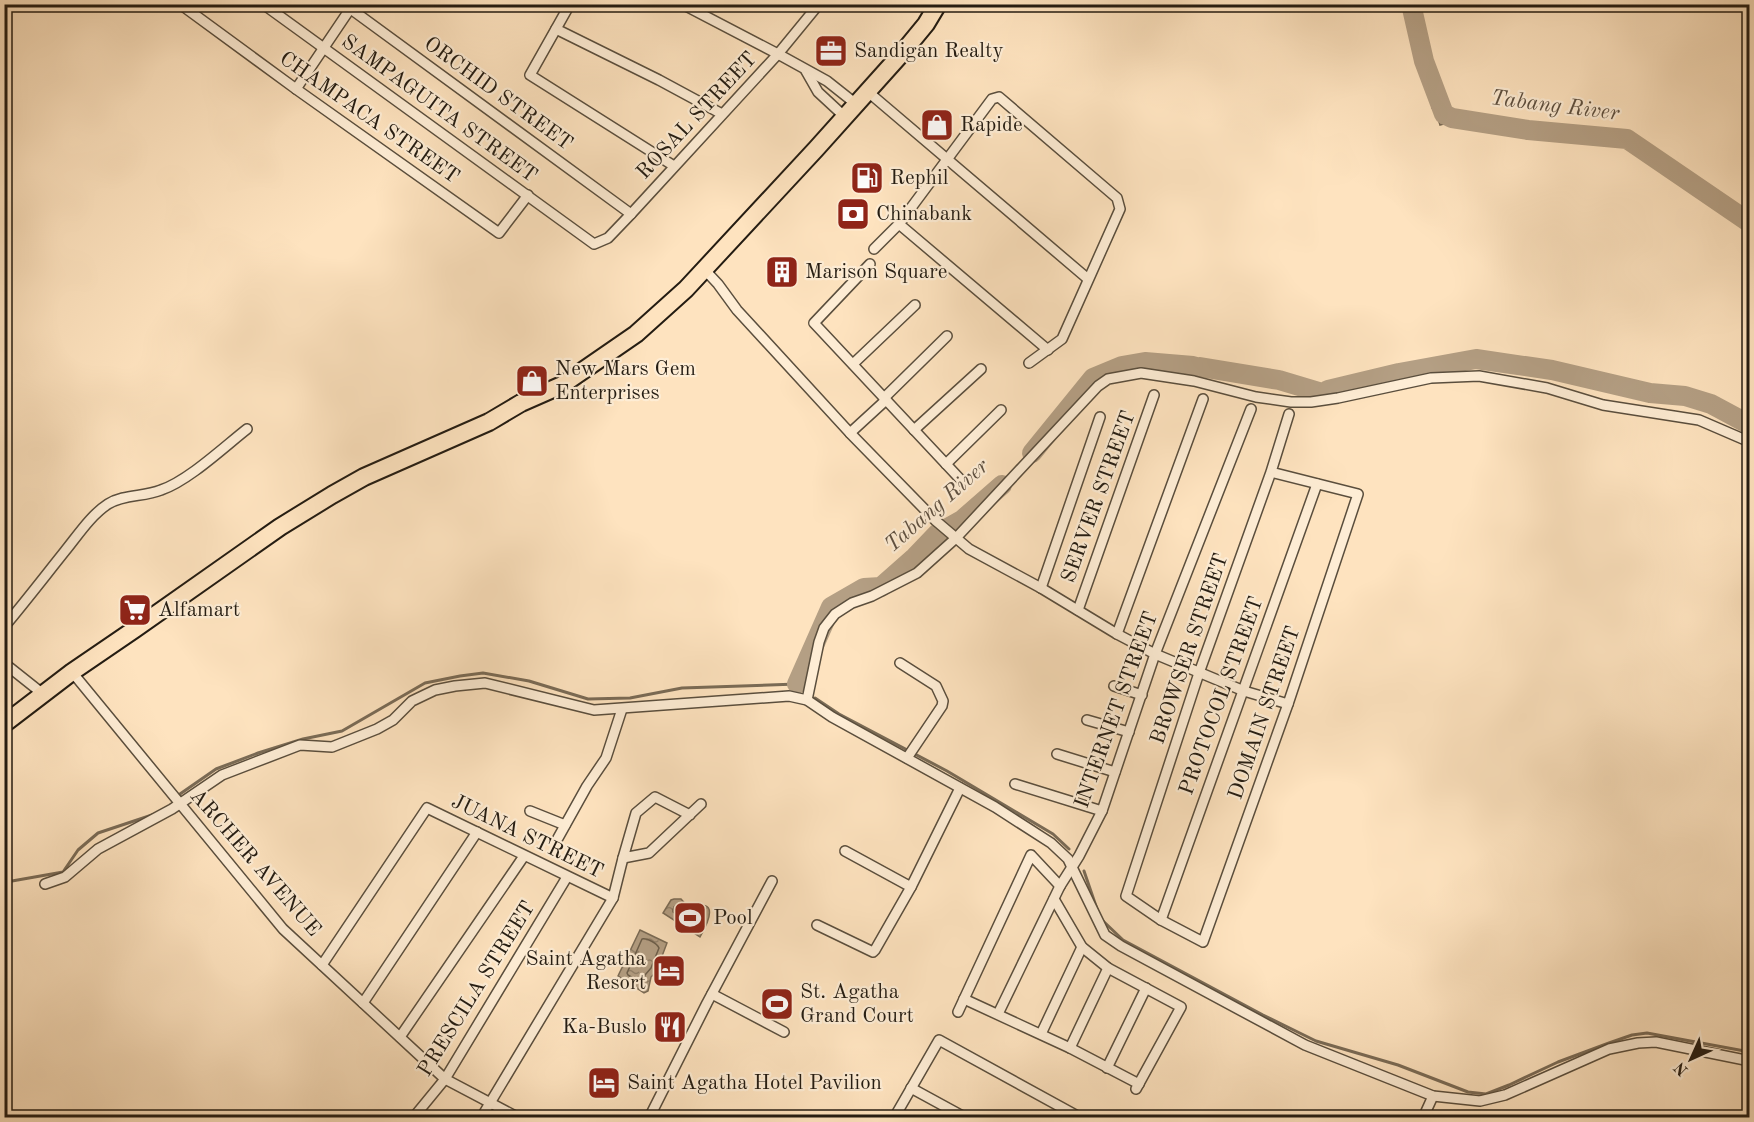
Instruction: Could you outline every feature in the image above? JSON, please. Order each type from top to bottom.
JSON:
[{"type":"highway","points":[[4,724],[72,672],[280,527],[364,477],[489,422],[521,403],[562,385],[636,334],[686,289],[850,110],[914,38],[938,4]]},
{"type":"street","name":"CHAMPACA STREET","points":[[180,4],[499,233],[528,195]]},
{"type":"street","name":"SAMPAGUITA STREET","points":[[262,4],[594,244]]},
{"type":"street","points":[[570,4],[530,75],[674,166]]},
{"type":"street","points":[[682,4],[827,81],[850,110]]},
{"type":"street","name":"ROSAL STREET","points":[[594,244],[608,238],[631,214],[778,54],[819,4]]},
{"type":"street","points":[[296,89],[347,7]]},
{"type":"street","name":"ORCHID STREET","points":[[347,7],[631,214]]},
{"type":"street","points":[[556,29],[660,80],[722,114]]},
{"type":"street","points":[[805,69],[818,92],[850,110]]},
{"type":"street","points":[[867,91],[1088,279]]},
{"type":"street","points":[[874,249],[900,224],[992,99],[999,97],[1117,198],[1120,209],[1062,339],[1029,363]]},
{"type":"street","points":[[900,224],[1048,350]]},
{"type":"street","points":[[870,264],[814,323],[960,479]]},
{"type":"street","points":[[704,269],[737,310],[850,433],[936,521],[969,549],[1155,654],[1244,691],[1288,704]]},
{"type":"street","points":[[853,364],[915,305]]},
{"type":"street","points":[[850,433],[947,336]]},
{"type":"street","points":[[914,430],[981,369]]},
{"type":"street","points":[[807,700],[819,642],[824,628],[835,614],[852,603],[872,596],[917,573],[1098,386],[1108,379],[1141,373],[1194,381],[1256,397],[1291,402],[1311,402],[1431,378],[1479,376],[1547,388],[1602,405],[1700,420],[1749,442]]},
{"type":"street","name":"SERVER STREET","points":[[1078,610],[1154,395]]},
{"type":"street","points":[[1117,634],[1203,399]]},
{"type":"street","name":"INTERNET STREET","points":[[998,1014],[1060,886],[1102,811],[1155,654],[1251,409]]},
{"type":"street","points":[[946,464],[1001,410]]},
{"type":"street","name":"BROWSER STREET","points":[[1161,920],[1126,896],[1199,673],[1271,472],[1289,414]]},
{"type":"street","points":[[1041,588],[1100,417]]},
{"type":"street","points":[[4,627],[78,535],[109,503],[160,491],[173,485],[188,476],[247,429]]},
{"type":"street","points":[[1271,472],[1317,484]]},
{"type":"street","name":"DOMAIN STREET","points":[[1161,920],[1203,942],[1288,704],[1358,494],[1317,484]]},
{"type":"street","name":"PROTOCOL STREET","points":[[1161,920],[1317,484]]},
{"type":"street","points":[[4,663],[43,694]]},
{"type":"street","points":[[900,663],[936,686],[943,700],[942,706],[907,757]]},
{"type":"street","name":"ARCHER AVENUE","points":[[72,672],[283,929],[445,1079],[519,1118]]},
{"type":"street","points":[[45,884],[64,877],[98,849],[144,826],[222,775],[300,745],[332,747],[377,729],[393,720],[412,701],[435,690],[485,683],[594,710],[789,696],[807,700],[832,717],[907,757],[1045,839],[1068,859],[1105,935],[1121,946],[1305,1045],[1433,1096],[1480,1101],[1505,1095],[1609,1049],[1638,1043],[1656,1042],[1749,1061]]},
{"type":"street","points":[[1114,686],[1142,695]]},
{"type":"street","points":[[558,838],[587,786],[606,758],[622,709]]},
{"type":"street","points":[[1088,720],[1129,732]]},
{"type":"street","points":[[1057,754],[1115,772]]},
{"type":"street","points":[[1016,784],[1102,811]]},
{"type":"street","points":[[818,925],[873,952],[911,887],[960,788]]},
{"type":"street","points":[[481,1118],[612,898],[636,813],[655,797],[690,815]]},
{"type":"street","points":[[623,858],[650,853],[701,804]]},
{"type":"street","name":"JUANA STREET","points":[[322,965],[427,808],[612,898]]},
{"type":"street","points":[[530,811],[565,825]]},
{"type":"street","points":[[363,1003],[477,832]]},
{"type":"street","points":[[845,850],[911,887]]},
{"type":"street","points":[[957,1012],[1031,855],[1060,886]]},
{"type":"street","points":[[400,1037],[524,856]]},
{"type":"street","name":"PRESCILA STREET","points":[[413,1118],[445,1079],[567,877]]},
{"type":"street","points":[[649,1118],[772,881]]},
{"type":"street","points":[[964,999],[1070,1048],[1138,1087],[1181,1007],[1108,968],[1082,947],[1054,899]]},
{"type":"street","points":[[1041,1034],[1082,947]]},
{"type":"street","points":[[1070,1048],[1108,968]]},
{"type":"street","points":[[1107,1068],[1146,988]]},
{"type":"street","points":[[712,994],[784,1032]]},
{"type":"street","points":[[894,1118],[939,1040],[1081,1118]]},
{"type":"street","points":[[911,1088],[966,1118]]},
{"type":"street","points":[[1423,1118],[1433,1096]]},
{"type":"water","points":[[1433,92],[1442,112],[1449,117],[1481,120],[1492,127],[1447,123],[1440,125],[1436,112],[1432,108],[1434,101],[1431,95]]},
{"type":"water","name":"Pool","points":[[674,899],[681,899],[689,908],[699,905],[708,908],[709,918],[700,937],[663,913]]},
{"type":"water","points":[[640,930],[667,943],[656,972],[651,977],[648,991],[644,993],[618,976]]},
{"type":"waterway","name":"Tabang River","points":[[1411,4],[1424,61],[1444,114],[1452,118],[1528,130],[1627,139],[1750,223]]},
{"type":"waterway","name":"Tabang River","points":[[1328,390],[1399,373],[1476,359],[1552,370],[1650,393],[1685,396],[1711,404],[1750,425]]},
{"type":"waterway","name":"Tabang River","points":[[1032,453],[1093,378],[1122,366],[1145,362],[1193,366]]},
{"type":"waterway","name":"Tabang River","points":[[1200,367],[1279,380],[1319,392]]},
{"type":"waterway","name":"Tabang River","points":[[797,684],[831,607],[864,588],[881,587],[937,534],[962,520],[1002,485]]},
{"type":"waterway","points":[[180,794],[216,769],[303,739],[342,731],[425,683],[460,676],[483,673],[529,681],[588,699],[630,698],[682,688],[797,684],[803,689]]},
{"type":"waterway","points":[[815,698],[839,714],[947,771],[1053,834],[1069,849]]},
{"type":"waterway","points":[[4,880],[12,881],[63,872],[78,850],[98,833],[155,814]]},
{"type":"waterway","points":[[1084,871],[1098,912]]},
{"type":"waterway","points":[[1102,920],[1123,940],[1316,1041],[1398,1065],[1468,1092],[1486,1094],[1558,1062],[1632,1035],[1647,1033],[1750,1052]]},
{"type":"place","name":"Sandigan Realty","points":[[831,51]]},
{"type":"place","name":"Rapide","points":[[937,125]]},
{"type":"place","name":"Rephil","points":[[867,178]]},
{"type":"place","name":"Chinabank","points":[[853,214]]},
{"type":"place","name":"Marison Square","points":[[782,272]]},
{"type":"place","name":"New Mars Gem Enterprises","points":[[532,381]]},
{"type":"place","name":"Alfamart","points":[[135,610]]},
{"type":"place","name":"Pool","points":[[690,918]]},
{"type":"place","name":"Saint Agatha Resort","points":[[669,971]]},
{"type":"place","name":"St. Agatha Grand Court","points":[[777,1004]]},
{"type":"place","name":"Ka-Buslo","points":[[670,1027]]},
{"type":"place","name":"Saint Agatha Hotel Pavilion","points":[[604,1083]]}]
